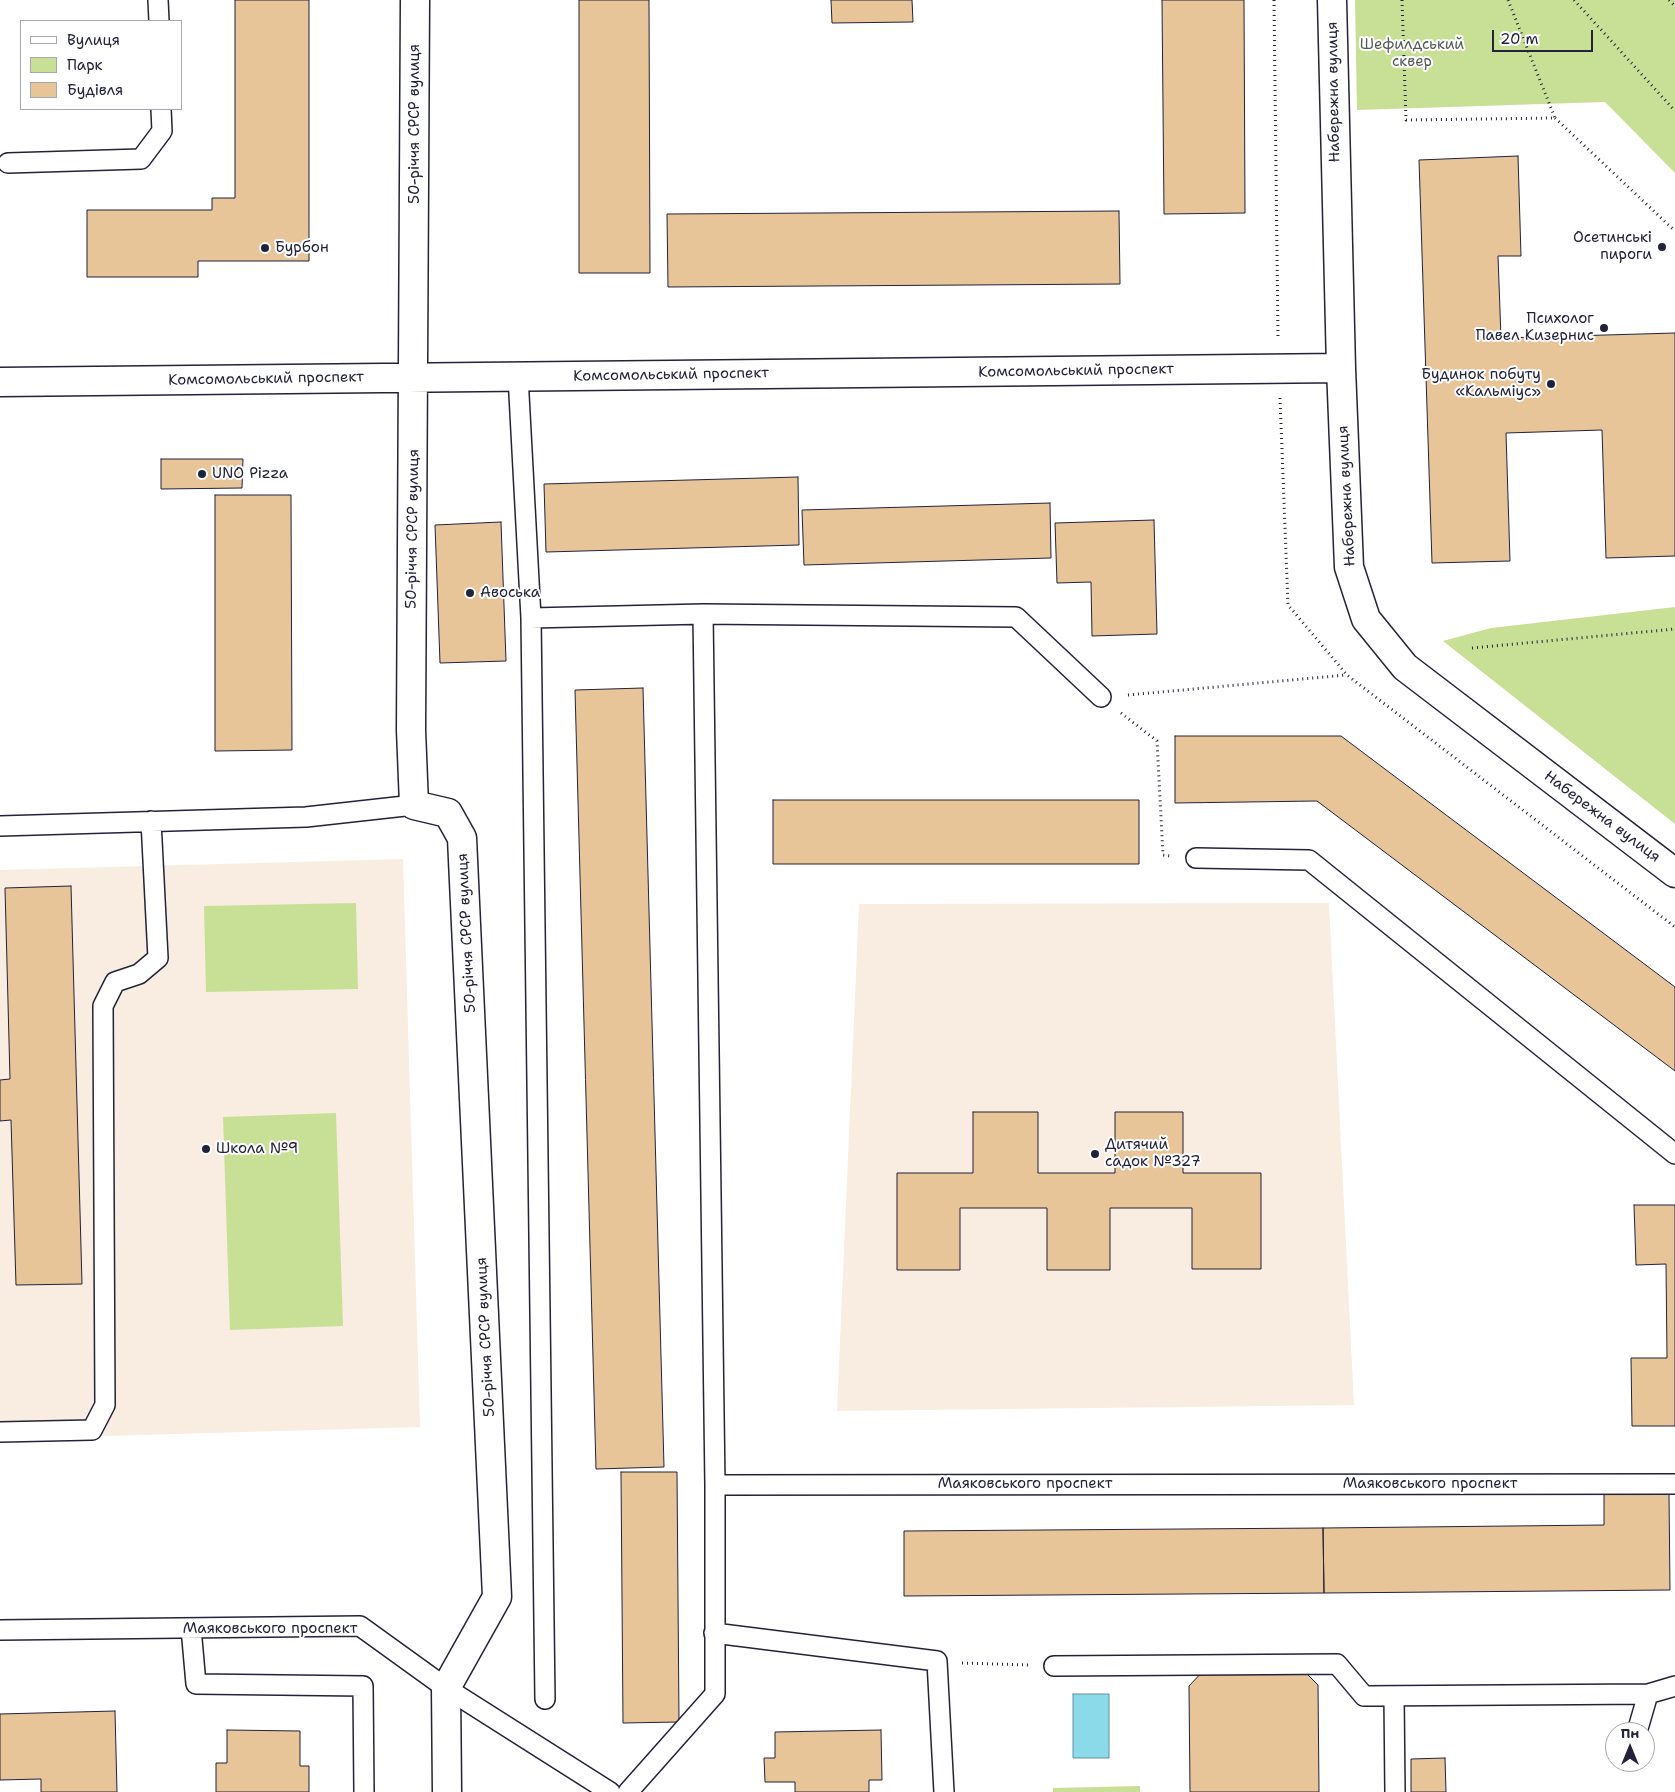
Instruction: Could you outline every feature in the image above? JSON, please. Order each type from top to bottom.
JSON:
[{"type":"street","name":"50-річчя СРСР вулиця","points":[[415,0],[411,730],[414,805],[448,813],[462,838],[497,1597],[446,1688],[447,1792]]},
{"type":"street","name":"Набережна вулиця","points":[[1332,0],[1341,368],[1349,567],[1366,619],[1404,667],[1675,873]]},
{"type":"street","name":"Комсомольський проспект","points":[[0,382],[1341,368]]},
{"type":"lane","points":[[158,0],[159,20]]},
{"type":"lane","points":[[8,163],[140,159],[162,131],[161,110]]},
{"type":"lane","points":[[518,376],[531,618],[545,1699]]},
{"type":"lane","points":[[531,618],[703,614],[1016,616],[1101,697]]},
{"type":"lane","points":[[628,1792],[715,1694],[715,1484],[703,614]]},
{"type":"lane","points":[[0,826],[306,817],[414,805]]},
{"type":"lane","points":[[0,1432],[92,1430],[105,1404],[103,1006],[115,982],[139,974],[158,958],[151,821]]},
{"type":"lane","points":[[1196,858],[1309,860],[1675,1154]]},
{"type":"lane","name":"Маяковського проспект","points":[[715,1484],[1675,1484]]},
{"type":"lane","name":"Маяковського проспект","points":[[0,1630],[360,1626],[446,1688],[610,1792]]},
{"type":"lane","points":[[190,1628],[196,1684],[363,1686],[364,1792]]},
{"type":"lane","points":[[714,1633],[937,1661],[944,1792]]},
{"type":"lane","points":[[1054,1666],[1336,1664],[1364,1696],[1648,1694],[1675,1686]]},
{"type":"lane","points":[[1640,1722],[1648,1694]]},
{"type":"lane","points":[[1394,1696],[1395,1792]]},
{"type":"path","points":[[1402,0],[1406,120],[1555,118]]},
{"type":"path","points":[[1508,0],[1555,118],[1675,231]]},
{"type":"path","points":[[1574,0],[1675,111]]},
{"type":"path","points":[[1669,0],[1675,6]]},
{"type":"path","points":[[1472,648],[1675,629]]},
{"type":"path","points":[[1101,697],[1347,675]]},
{"type":"path","points":[[1101,697],[1157,741],[1163,856],[1196,858]]},
{"type":"path","points":[[937,1661],[1054,1666]]},
{"type":"shaded area","name":"Школа №9","points":[[403,859],[420,1427],[0,1439],[0,870]]},
{"type":"shaded area","name":"Дитячий садок №327","points":[[1329,903],[1354,1405],[837,1411],[859,904]]},
{"type":"green space","name":"Шефилдський сквер","points":[[1355,0],[1675,0],[1675,173],[1605,102],[1357,110]]},
{"type":"green space","points":[[1675,607],[1675,824],[1443,641],[1491,628]]},
{"type":"green space","points":[[356,903],[358,989],[206,992],[204,906]]},
{"type":"green space","points":[[336,1113],[343,1326],[230,1330],[223,1117]]},
{"type":"green space","points":[[1140,1786],[1140,1792],[1053,1792],[1053,1788]]},
{"type":"water","points":[[1073,1694],[1109,1694],[1109,1758],[1073,1758]]},
{"type":"building","points":[[235,0],[309,0],[309,261],[198,261],[198,277],[87,277],[87,210],[212,210],[212,198],[235,198]]},
{"type":"building","points":[[579,0],[649,0],[650,273],[579,273]]},
{"type":"building","points":[[831,0],[912,0],[913,22],[832,23]]},
{"type":"building","points":[[1162,0],[1244,0],[1245,213],[1164,214]]},
{"type":"building","name":"Будинок побуту «Кальміус»","points":[[1518,156],[1521,256],[1498,256],[1501,338],[1675,333],[1675,556],[1606,558],[1602,430],[1506,433],[1510,561],[1432,563],[1419,160]]},
{"type":"building","points":[[1119,211],[1120,284],[668,287],[667,214]]},
{"type":"building","name":"UNO Pizza","points":[[161,459],[243,459],[242,488],[161,489]]},
{"type":"building","points":[[798,477],[799,545],[546,552],[544,484]]},
{"type":"building","points":[[215,495],[291,495],[292,750],[215,751]]},
{"type":"building","points":[[1050,503],[1051,558],[804,565],[802,510]]},
{"type":"building","points":[[1154,520],[1157,634],[1092,636],[1091,582],[1057,583],[1055,523]]},
{"type":"building","name":"Авоська","points":[[501,522],[506,661],[440,663],[435,525]]},
{"type":"building","points":[[643,688],[664,1467],[596,1469],[575,690]]},
{"type":"building","points":[[1175,736],[1341,736],[1675,987],[1675,1071],[1317,801],[1175,803]]},
{"type":"building","points":[[773,800],[1139,800],[1139,864],[773,864]]},
{"type":"building","points":[[71,886],[82,1284],[16,1285],[11,1120],[0,1121],[0,1080],[10,1079],[5,888]]},
{"type":"building","points":[[973,1112],[1038,1112],[1038,1173],[1115,1173],[1115,1112],[1183,1112],[1183,1173],[1261,1173],[1261,1269],[1192,1269],[1192,1208],[1110,1208],[1110,1270],[1047,1270],[1047,1208],[960,1208],[960,1270],[897,1270],[897,1173],[973,1173]]},
{"type":"building","points":[[1634,1205],[1675,1205],[1675,1426],[1632,1426],[1631,1358],[1667,1358],[1666,1264],[1636,1265]]},
{"type":"building","points":[[621,1472],[677,1472],[679,1722],[623,1723]]},
{"type":"building","points":[[1604,1494],[1669,1494],[1670,1590],[1324,1593],[1323,1528],[1604,1525]]},
{"type":"building","points":[[1323,1528],[1324,1593],[904,1596],[904,1531]]},
{"type":"building","points":[[1302,1669],[1318,1685],[1319,1792],[1190,1792],[1189,1686],[1204,1670]]},
{"type":"building","points":[[115,1711],[117,1792],[41,1792],[41,1779],[0,1780],[0,1714]]},
{"type":"building","points":[[227,1730],[300,1731],[300,1766],[309,1766],[309,1792],[216,1792],[216,1763],[227,1763]]},
{"type":"building","points":[[881,1730],[882,1780],[869,1780],[869,1792],[795,1792],[795,1782],[765,1782],[764,1758],[775,1758],[775,1732]]},
{"type":"building","points":[[1445,1758],[1446,1792],[1411,1792],[1411,1759]]},
{"type":"place","name":"Осетинські пироги","points":[[1662,247]]},
{"type":"place","name":"Бурбон","points":[[265,248]]},
{"type":"place","name":"Психолог Павел Кизернис","points":[[1604,328]]},
{"type":"place","name":"Будинок побуту «Кальміус»","points":[[1551,384]]},
{"type":"place","name":"UNO Pizza","points":[[202,474]]},
{"type":"place","name":"Авоська","points":[[470,593]]},
{"type":"place","name":"Школа №9","points":[[206,1149]]},
{"type":"place","name":"Дитячий садок №327","points":[[1095,1154]]}]
